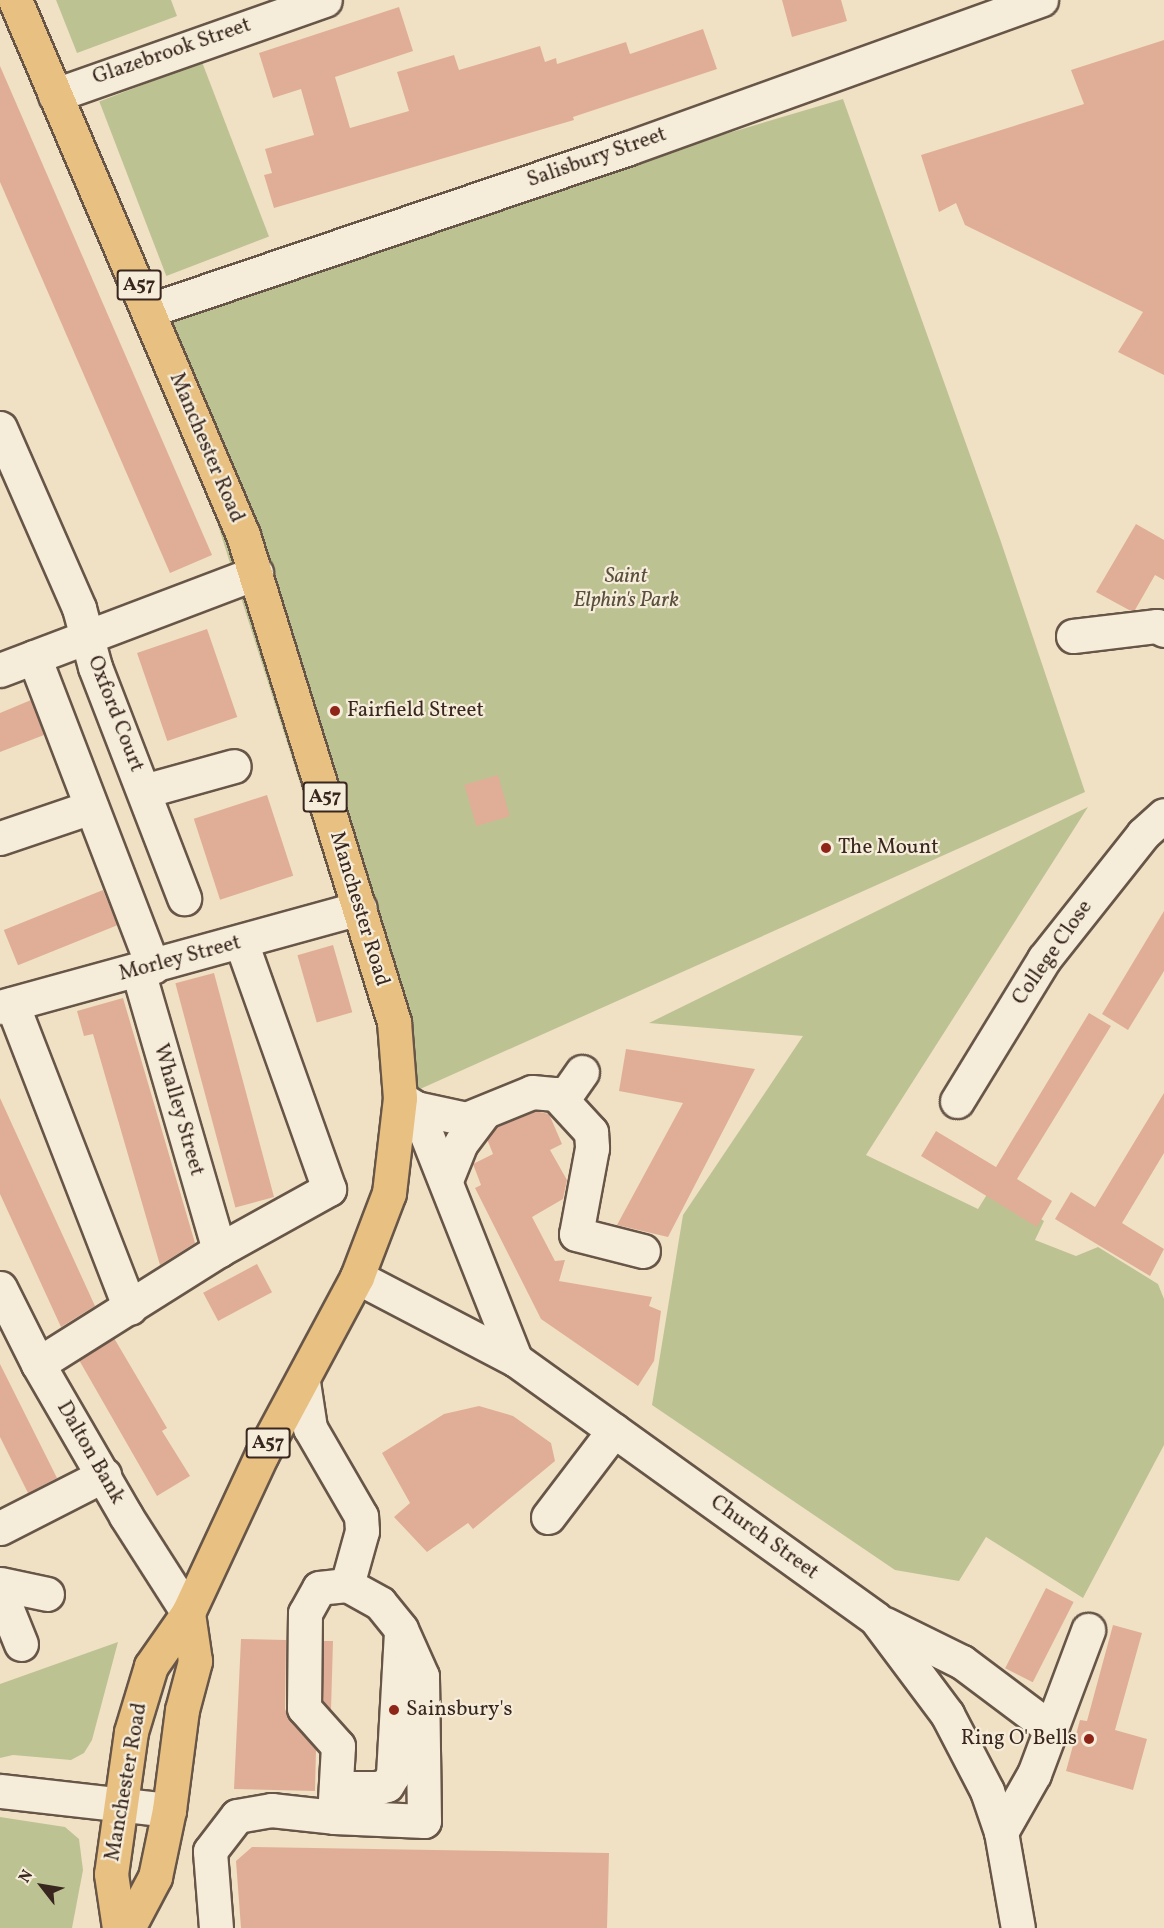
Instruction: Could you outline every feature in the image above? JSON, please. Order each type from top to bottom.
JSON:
[{"type":"main road","name":"Manchester Road","points":[[15,0],[150,310],[238,520],[394,1022],[408,1103],[389,1193],[357,1277],[303,1382],[262,1454],[188,1613],[151,1666],[131,1732],[111,1874],[119,1928]]},
{"type":"main road","name":"Manchester Road","points":[[128,1928],[156,1877],[169,1810],[182,1710],[195,1661],[188,1613]]},
{"type":"street","name":"Glazebrook Street","points":[[55,95],[325,0]]},
{"type":"street","name":"Salisbury Street","points":[[150,310],[618,151],[1041,0]]},
{"type":"street","name":"Oxford Court","points":[[0,428],[79,608],[86,636],[184,898]]},
{"type":"street","points":[[0,670],[256,573]]},
{"type":"street","points":[[1073,636],[1156,626],[1164,630]]},
{"type":"street","name":"Whalley Street","points":[[34,657],[91,807],[145,969],[219,1250]]},
{"type":"street","name":"Oxford Court","points":[[144,791],[234,766]]},
{"type":"street","points":[[0,838],[91,807]]},
{"type":"street","name":"College Close","points":[[957,1101],[1044,959],[1143,834],[1164,815]]},
{"type":"street","name":"Morley Street","points":[[6,1006],[360,908]]},
{"type":"street","points":[[38,1364],[219,1250],[329,1189],[241,942]]},
{"type":"street","points":[[6,1006],[130,1308]]},
{"type":"street","points":[[563,1099],[582,1072]]},
{"type":"street","points":[[408,1103],[453,1119],[483,1114],[532,1092],[544,1091],[563,1099],[591,1132],[592,1148],[576,1234],[643,1251]]},
{"type":"street","points":[[408,1103],[446,1180],[516,1360]]},
{"type":"street","points":[[446,1180],[461,1143],[483,1114]]},
{"type":"street","name":"Church Street","points":[[357,1277],[516,1360],[876,1619],[947,1714],[987,1791],[1001,1832],[1018,1928]]},
{"type":"street","name":"Dalton Bank","points":[[0,1288],[38,1364],[104,1474],[126,1516],[188,1613]]},
{"type":"street","points":[[303,1382],[310,1428],[362,1516],[362,1531],[347,1585]]},
{"type":"street","points":[[548,1518],[614,1430]]},
{"type":"street","points":[[0,1528],[104,1474]]},
{"type":"street","points":[[0,1584],[47,1594]]},
{"type":"street","points":[[347,1585],[381,1603],[401,1629],[422,1677],[424,1821],[335,1802],[338,1746],[304,1708],[305,1613],[319,1588],[347,1585]]},
{"type":"street","points":[[0,1592],[21,1644]]},
{"type":"street","points":[[876,1619],[962,1662],[1050,1728]]},
{"type":"street","points":[[216,1928],[210,1851],[237,1816],[335,1802],[387,1785],[393,1775],[401,1629]]},
{"type":"street","points":[[1001,1832],[1034,1774],[1088,1630]]},
{"type":"street","points":[[0,1791],[169,1810]]},
{"type":"green space","points":[[56,0],[171,0],[177,16],[77,53]]},
{"type":"green space","points":[[202,62],[269,237],[166,276],[99,101]]},
{"type":"green space","name":"Saint Elphin's Park","points":[[843,99],[1000,539],[1085,792],[400,1098],[150,311],[285,265]]},
{"type":"green space","points":[[1088,807],[866,1155],[978,1209],[991,1188],[1044,1221],[1035,1240],[1076,1256],[1098,1247],[1158,1284],[1164,1299],[1164,1445],[1083,1598],[986,1537],[959,1581],[895,1570],[652,1405],[683,1215],[803,1036],[649,1023]]},
{"type":"green space","points":[[118,1642],[92,1740],[84,1753],[71,1760],[13,1755],[0,1758],[0,1684]]},
{"type":"green space","points":[[0,1817],[65,1827],[79,1839],[83,1870],[72,1928],[0,1928]]},
{"type":"building","points":[[782,0],[841,0],[847,21],[792,37]]},
{"type":"building","points":[[399,7],[413,51],[335,77],[350,128],[409,111],[397,72],[454,55],[459,70],[540,46],[545,62],[556,58],[557,64],[626,42],[630,54],[703,29],[717,69],[573,117],[574,120],[274,208],[264,175],[272,173],[265,149],[314,135],[301,89],[273,98],[259,53]]},
{"type":"building","points":[[1164,40],[1164,375],[1118,352],[1143,312],[965,225],[956,203],[939,212],[921,155],[1084,104],[1071,70]]},
{"type":"building","points":[[0,66],[212,555],[170,573],[0,182]]},
{"type":"building","points":[[1136,524],[1164,540],[1164,580],[1155,575],[1135,610],[1129,610],[1096,592]]},
{"type":"building","points":[[207,629],[237,717],[167,741],[137,653]]},
{"type":"building","points":[[31,700],[44,735],[0,752],[0,713]]},
{"type":"building","points":[[498,775],[510,816],[476,826],[464,785]]},
{"type":"building","points":[[267,795],[293,876],[220,900],[194,819]]},
{"type":"building","points":[[103,890],[117,925],[18,965],[4,930]]},
{"type":"building","points":[[1164,911],[1164,971],[1128,1030],[1102,1014]]},
{"type":"building","points":[[333,945],[352,1012],[317,1022],[297,955]]},
{"type":"building","points":[[214,973],[274,1197],[235,1207],[175,983]]},
{"type":"building","points":[[123,998],[195,1243],[160,1265],[93,1034],[84,1036],[77,1011]]},
{"type":"building","points":[[1089,1013],[1111,1026],[1017,1179],[1052,1201],[1037,1227],[921,1156],[936,1131],[996,1167]]},
{"type":"building","points":[[626,1049],[755,1069],[668,1237],[617,1225],[683,1103],[619,1091]]},
{"type":"building","points":[[1164,1093],[1164,1153],[1122,1223],[1164,1249],[1150,1276],[1055,1219],[1071,1192],[1095,1207]]},
{"type":"building","points":[[0,1098],[95,1306],[61,1327],[0,1194]]},
{"type":"building","points":[[535,1111],[549,1114],[562,1144],[550,1150],[567,1180],[563,1199],[532,1217],[555,1261],[565,1260],[559,1281],[652,1297],[649,1306],[661,1311],[654,1361],[638,1386],[541,1319],[475,1188],[481,1185],[473,1164],[493,1154],[487,1139],[497,1127]]},
{"type":"building","points":[[257,1264],[272,1292],[218,1321],[203,1293]]},
{"type":"building","points":[[114,1338],[167,1428],[162,1431],[190,1476],[157,1496],[79,1360]]},
{"type":"building","points":[[0,1364],[57,1478],[28,1493],[0,1437]]},
{"type":"building","points":[[479,1406],[513,1416],[551,1443],[555,1461],[473,1529],[468,1523],[427,1552],[394,1517],[410,1503],[382,1453],[444,1414]]},
{"type":"building","points":[[1046,1588],[1074,1602],[1033,1682],[1005,1668]]},
{"type":"building","points":[[1113,1625],[1142,1633],[1115,1730],[1147,1739],[1133,1790],[1066,1771],[1080,1720],[1087,1721]]},
{"type":"building","points":[[241,1639],[286,1640],[285,1709],[290,1720],[316,1750],[315,1791],[234,1789]]},
{"type":"building","points":[[323,1641],[333,1641],[331,1710],[323,1701]]},
{"type":"building","points":[[252,1847],[609,1853],[607,1928],[241,1928],[236,1861]]},
{"type":"place","name":"Fairfield Street","points":[[335,711]]},
{"type":"place","name":"The Mount","points":[[826,848]]},
{"type":"place","name":"Sainsbury's","points":[[394,1710]]},
{"type":"place","name":"Ring O' Bells","points":[[1089,1739]]}]
